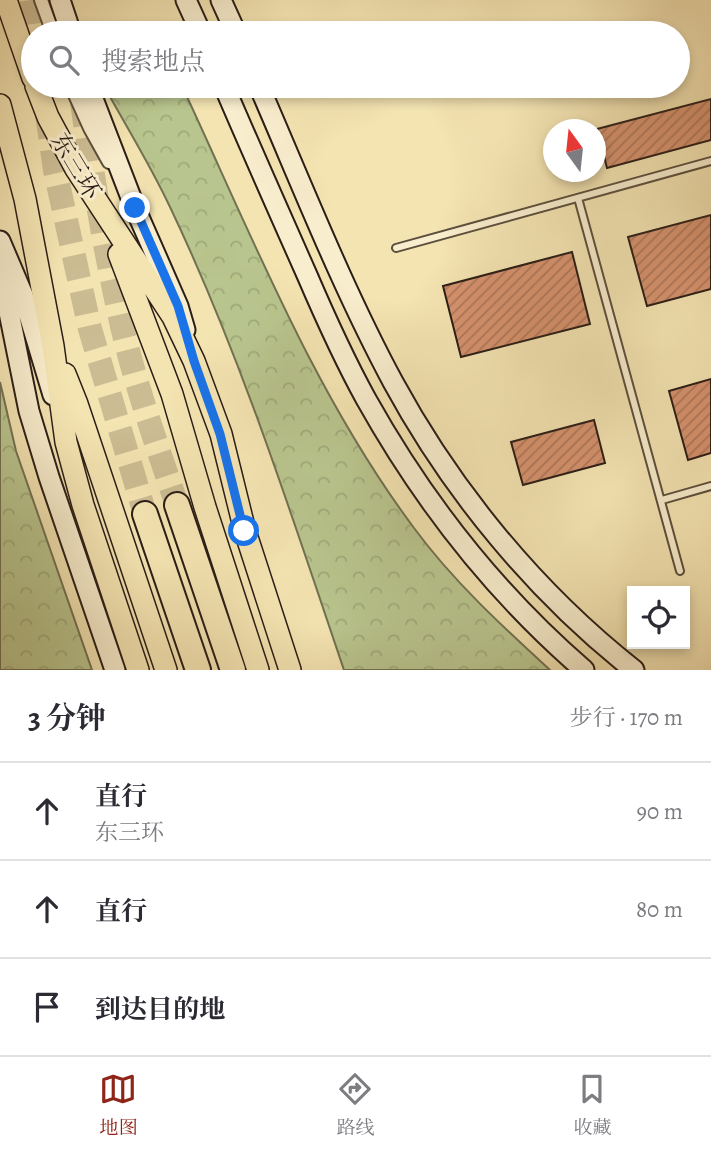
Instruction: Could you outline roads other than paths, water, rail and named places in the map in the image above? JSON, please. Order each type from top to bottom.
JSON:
[{"type":"highway","points":[[177,505],[233,670]]},
{"type":"highway","points":[[145,514],[198,670]]},
{"type":"main road","points":[[6,0],[21,43]]},
{"type":"main road","name":"东三环","points":[[41,98],[76,169],[173,317],[194,361],[220,434],[244,531],[289,670]]},
{"type":"main road","name":"东三环","points":[[0,105],[25,199],[53,346],[66,442],[83,505],[138,670]]},
{"type":"main road","points":[[76,169],[124,264],[153,340],[258,670]]},
{"type":"main road","points":[[53,346],[77,404],[166,670]]},
{"type":"street","points":[[41,0],[48,21]]},
{"type":"street","points":[[60,0],[67,21]]},
{"type":"street","points":[[186,0],[196,21]]},
{"type":"street","points":[[221,0],[231,21]]},
{"type":"street","points":[[76,98],[90,128],[135,208]]},
{"type":"street","points":[[93,98],[135,208],[178,306],[194,361]]},
{"type":"street","points":[[228,98],[335,337],[388,437],[438,511],[498,585],[530,620],[584,670]]},
{"type":"street","points":[[264,98],[364,324],[394,383],[440,459],[522,564],[586,629],[634,670]]},
{"type":"street","points":[[0,241],[23,295],[66,442]]},
{"type":"street","points":[[0,268],[29,411],[115,670]]},
{"type":"lane","points":[[396,248],[711,162]]},
{"type":"lane","points":[[578,198],[680,571]]},
{"type":"lane","points":[[662,500],[711,486]]},
{"type":"tunnel","points":[[31,0],[34,21]]},
{"type":"tunnel","points":[[82,102],[94,183],[126,341],[177,505]]},
{"type":"tunnel","points":[[47,114],[55,170],[90,329],[145,514]]}]
